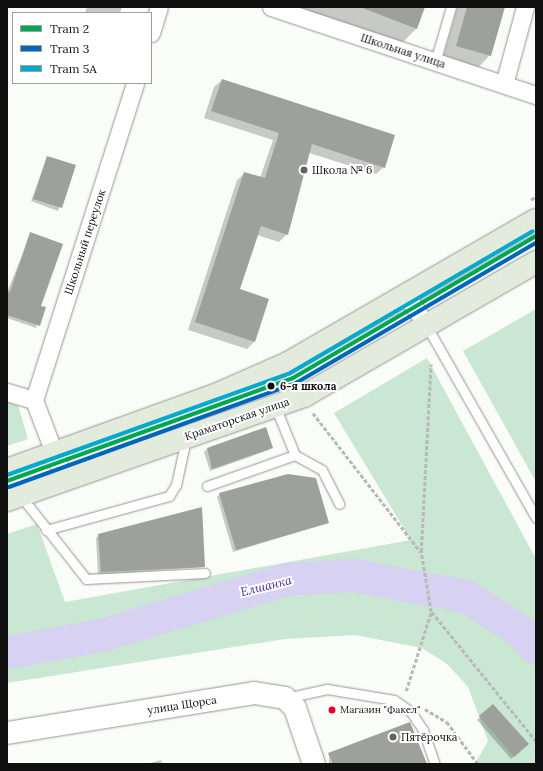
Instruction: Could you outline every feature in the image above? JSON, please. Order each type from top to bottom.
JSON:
[{"type":"main road","points":[[7,470],[213,396],[288,363],[406,295],[529,212]]},
{"type":"main road","name":"Краматорская улица","points":[[13,498],[304,396],[429,331],[536,262]]},
{"type":"street","points":[[152,30],[159,7]]},
{"type":"street","name":"Школьная улица","points":[[271,7],[536,95]]},
{"type":"street","points":[[504,84],[525,7]]},
{"type":"street","name":"Школьный переулок","points":[[34,400],[135,84]]},
{"type":"street","points":[[406,295],[429,331]]},
{"type":"street","points":[[7,392],[34,400],[64,479]]},
{"type":"street","name":"улица Щорса","points":[[7,733],[254,693],[285,698]]},
{"type":"street","points":[[285,698],[295,708],[314,764]]},
{"type":"lane","points":[[435,62],[451,7]]},
{"type":"lane","points":[[429,331],[536,518]]},
{"type":"lane","points":[[275,406],[295,455],[322,470],[339,504]]},
{"type":"lane","points":[[46,530],[169,496],[176,485],[187,437]]},
{"type":"lane","points":[[207,486],[295,455]]},
{"type":"lane","points":[[13,498],[46,530],[86,579],[205,573]]},
{"type":"lane","points":[[285,698],[327,689],[394,700],[411,712],[423,730],[435,764]]},
{"type":"path","points":[[529,212],[536,196]]},
{"type":"path","points":[[429,331],[421,552],[431,612],[401,705],[428,710],[447,722],[478,764]]},
{"type":"path","points":[[311,410],[421,552]]},
{"type":"path","points":[[431,612],[536,741]]},
{"type":"green space","points":[[536,309],[536,482],[463,351]]},
{"type":"green space","points":[[427,358],[536,559],[536,764],[475,764],[488,741],[468,687],[447,664],[422,648],[355,635],[285,639],[7,683],[7,534],[37,524],[65,602],[411,540],[334,413]]},
{"type":"green space","points":[[7,402],[18,405],[28,439],[7,446]]},
{"type":"building","points":[[360,7],[425,7],[417,29]]},
{"type":"building","points":[[467,7],[505,7],[491,56],[456,46]]},
{"type":"building","points":[[222,79],[395,135],[385,168],[312,144],[288,235],[261,226],[240,289],[269,299],[255,342],[195,322],[244,172],[265,178],[279,133],[211,111]]},
{"type":"building","points":[[47,156],[76,165],[62,208],[33,199]]},
{"type":"building","points":[[30,232],[63,244],[41,306],[46,307],[40,326],[7,315],[7,291],[10,292]]},
{"type":"building","points":[[266,427],[273,448],[212,469],[207,448]]},
{"type":"building","points":[[288,474],[316,478],[329,523],[236,550],[219,493]]},
{"type":"building","points":[[202,507],[205,567],[101,572],[98,534]]},
{"type":"building","points":[[493,704],[529,744],[514,757],[479,716]]},
{"type":"building","name":"Пятёрочка","points":[[410,722],[427,764],[333,764],[328,753]]},
{"type":"waterway","name":"Елшанка","points":[[7,652],[101,635],[286,579],[353,575],[466,596],[519,630],[536,648]]},
{"type":"tram line","name":"5А","points":[[7,475],[290,373],[533,231]]},
{"type":"tram line","name":"2","points":[[7,481],[293,378],[536,236]]},
{"type":"tram line","name":"3","points":[[9,487],[296,383],[536,243]]},
{"type":"place","name":"Школа № 6","points":[[304,170]]},
{"type":"place","name":"6-я школа","points":[[271,386]]},
{"type":"place","name":"Магазин \"Факел\"","points":[[332,710]]},
{"type":"place","name":"Пятёрочка","points":[[393,737]]}]
